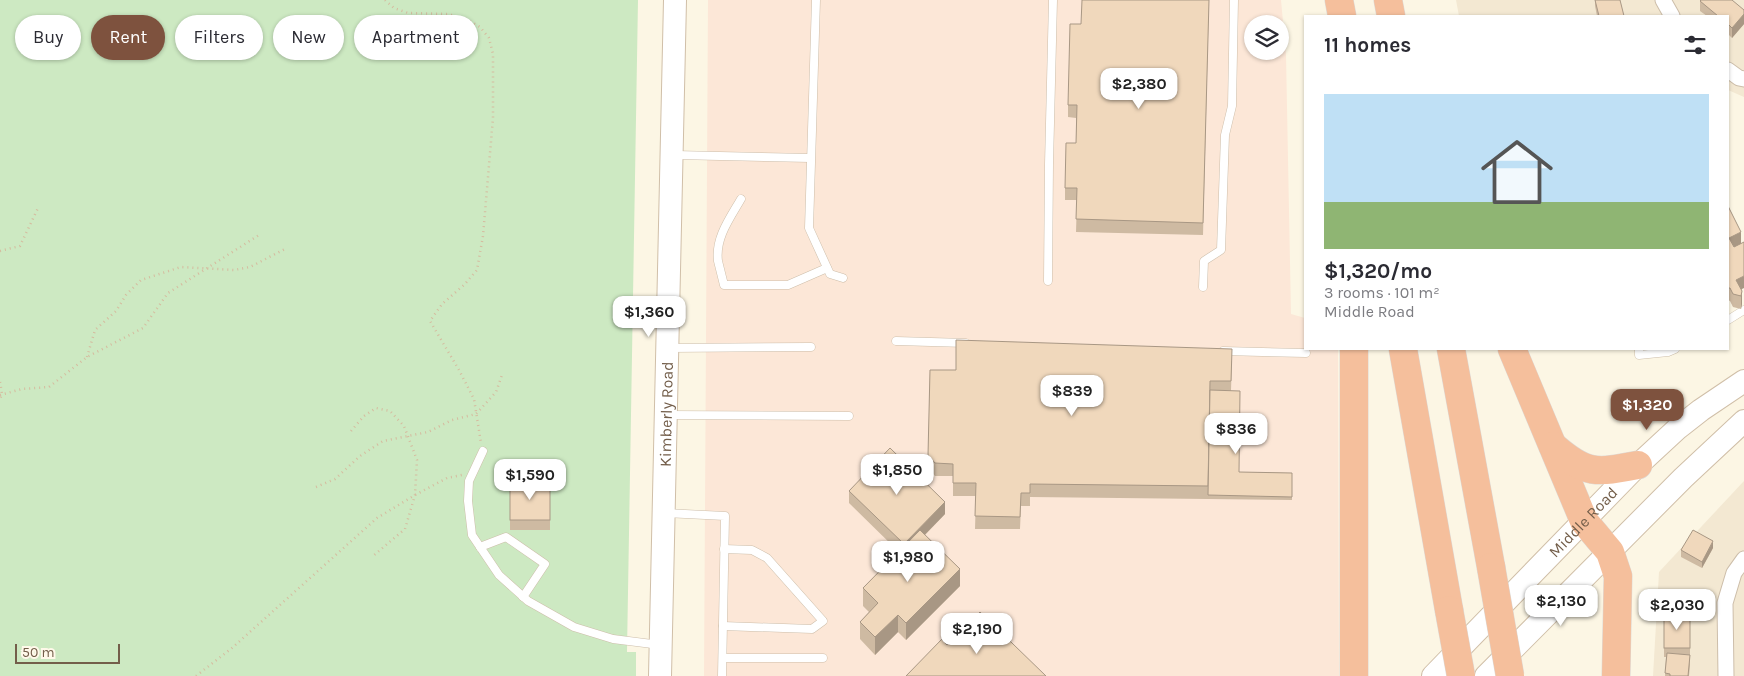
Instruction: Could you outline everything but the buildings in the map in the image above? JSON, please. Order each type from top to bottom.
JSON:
[{"type":"highway","points":[[1332,0],[1332,15]]},
{"type":"highway","points":[[1340,0],[1342,15]]},
{"type":"highway","points":[[1354,350],[1354,676]]},
{"type":"highway","points":[[1403,350],[1461,676]]},
{"type":"highway","points":[[1451,350],[1510,676]]},
{"type":"highway","points":[[1512,350],[1584,521],[1610,552],[1618,576],[1616,676]]},
{"type":"highway","points":[[1553,446],[1570,461],[1583,468],[1596,471],[1607,471],[1638,465]]},
{"type":"main road","name":"Kimberly Road","points":[[660,676],[675,0]]},
{"type":"main road","name":"Middle Road","points":[[1433,676],[1638,465],[1685,422],[1744,381]]},
{"type":"main road","points":[[1486,676],[1715,447],[1744,421]]},
{"type":"street","points":[[1663,0],[1671,15]]},
{"type":"street","points":[[1729,71],[1744,79]]},
{"type":"street","points":[[1726,676],[1725,604],[1734,573],[1744,559]]},
{"type":"lane","points":[[816,0],[809,228],[830,274],[843,278]]},
{"type":"lane","points":[[1048,282],[1053,0]]},
{"type":"lane","points":[[1203,287],[1204,261],[1221,250],[1225,134],[1232,106],[1234,0]]},
{"type":"lane","points":[[671,155],[810,158]]},
{"type":"lane","points":[[741,199],[724,229],[718,247],[718,262],[724,284],[788,285],[827,268]]},
{"type":"lane","points":[[1729,319],[1744,310]]},
{"type":"lane","points":[[896,341],[974,344]]},
{"type":"lane","points":[[668,348],[812,347]]},
{"type":"lane","points":[[1639,350],[1639,355],[1673,350]]},
{"type":"lane","points":[[1218,351],[1306,354]]},
{"type":"lane","points":[[666,415],[849,416]]},
{"type":"lane","points":[[483,451],[469,481],[468,501],[472,534],[499,575],[528,601],[574,627],[613,639],[661,645]]},
{"type":"lane","points":[[663,513],[726,516],[722,676]]},
{"type":"lane","points":[[480,547],[506,537],[545,564],[523,596]]},
{"type":"lane","points":[[723,626],[812,629],[823,621],[767,558],[752,550],[724,549]]},
{"type":"lane","points":[[723,658],[824,658]]},
{"type":"path","points":[[385,0],[394,8],[408,13],[448,14],[466,19],[480,27],[489,38],[493,54],[493,118],[483,236],[477,270],[442,304],[430,321],[474,399],[483,451]]},
{"type":"path","points":[[0,251],[20,246],[38,208]]},
{"type":"path","points":[[1,394],[22,389],[49,387],[87,357],[143,328],[168,293],[259,235]]},
{"type":"path","points":[[87,357],[95,330],[116,311],[126,295],[140,280],[182,267],[234,270],[250,267],[285,249]]},
{"type":"path","points":[[316,487],[335,479],[360,456],[383,441],[428,432],[452,420],[476,414],[496,392],[502,375]]},
{"type":"path","points":[[0,382],[0,399]]},
{"type":"path","points":[[351,431],[364,416],[376,408],[390,411],[404,426],[417,460],[415,495],[405,529],[373,556]]},
{"type":"path","points":[[196,676],[232,648],[377,518],[447,478],[473,472]]},
{"type":"shaded area","points":[[708,0],[1281,0],[1282,15],[1244,15],[1244,60],[1286,60],[1291,314],[1304,318],[1304,350],[1338,350],[1339,676],[704,676]]},
{"type":"shaded area","points":[[1456,0],[1744,0],[1744,97],[1729,90],[1729,15],[1459,15]]},
{"type":"shaded area","points":[[1744,481],[1744,676],[1653,676],[1659,572]]},
{"type":"green space","points":[[0,0],[638,0],[627,652],[636,652],[636,676],[0,676]]}]
